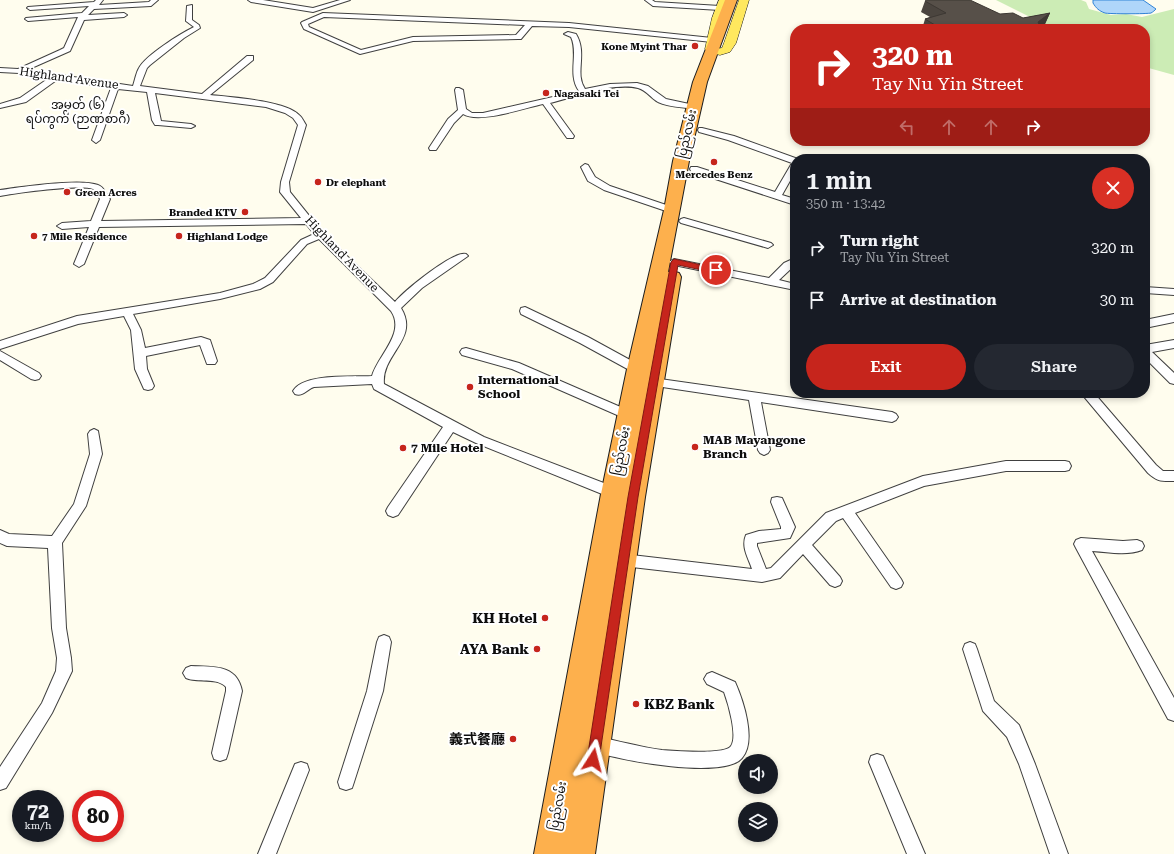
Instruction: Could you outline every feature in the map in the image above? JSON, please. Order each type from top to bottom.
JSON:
[{"type":"highway","name":"ပြည်လမ်း","points":[[579,854],[623,560],[623,495],[628,415],[637,369],[678,216],[694,169],[702,130],[719,68],[715,49],[730,0]]},
{"type":"highway","name":"ပြည်လမ်း","points":[[550,854],[623,495],[653,382],[674,262],[681,160],[705,66],[715,49],[737,0]]},
{"type":"main road","name":"ပြည်လမ်း","points":[[722,4],[715,49],[726,50],[730,43],[744,0]]},
{"type":"street","points":[[30,8],[96,4],[151,4],[155,0]]},
{"type":"street","points":[[251,0],[313,10],[347,0]]},
{"type":"street","points":[[648,0],[653,4],[722,4]]},
{"type":"street","points":[[19,71],[67,49],[82,17],[96,4]]},
{"type":"street","points":[[136,88],[143,68],[147,63],[181,36],[197,28],[197,26],[189,20],[190,6]]},
{"type":"street","points":[[28,19],[124,15]]},
{"type":"street","points":[[531,23],[518,37],[413,39],[360,52],[306,28],[304,23],[323,15],[531,23],[569,25],[715,49]]},
{"type":"street","points":[[568,34],[574,35],[578,44],[577,78],[579,87],[583,92]]},
{"type":"street","points":[[204,96],[250,58]]},
{"type":"street","name":"Highland Avenue","points":[[0,70],[19,71],[115,86],[204,96],[282,108],[296,116],[302,124],[285,182],[284,192],[320,235],[395,308],[402,320],[401,330],[378,372],[376,380]]},
{"type":"street","points":[[0,106],[23,100],[56,77]]},
{"type":"street","points":[[459,90],[462,110],[470,115],[483,115],[617,85],[634,85],[644,87],[649,93],[663,101],[694,107]]},
{"type":"street","points":[[96,140],[115,86]]},
{"type":"street","points":[[151,90],[156,120],[158,122],[191,126]]},
{"type":"street","points":[[545,101],[570,136]]},
{"type":"street","points":[[433,148],[451,122],[462,110]]},
{"type":"street","points":[[702,130],[731,138],[790,161]]},
{"type":"street","points":[[585,167],[591,179],[607,188],[678,216],[768,245]]},
{"type":"street","points":[[694,169],[790,200]]},
{"type":"street","points":[[777,196],[790,172]]},
{"type":"street","points":[[0,193],[28,188],[86,185],[96,187],[105,199],[79,264]]},
{"type":"street","points":[[62,226],[95,224],[308,221]]},
{"type":"street","points":[[0,345],[77,320],[220,296],[256,287],[269,280],[304,242],[320,235]]},
{"type":"street","points":[[395,308],[403,298],[420,284],[462,256]]},
{"type":"street","points":[[674,262],[790,286]]},
{"type":"street","points":[[772,282],[790,264]]},
{"type":"street","points":[[1150,290],[1174,292]]},
{"type":"street","points":[[127,312],[136,330],[141,369],[148,386]]},
{"type":"street","points":[[525,312],[584,340],[637,369]]},
{"type":"street","points":[[1150,323],[1174,318]]},
{"type":"street","points":[[140,353],[201,341],[206,343],[211,361]]},
{"type":"street","points":[[1150,349],[1174,344]]},
{"type":"street","points":[[466,352],[515,366],[548,379],[628,415]]},
{"type":"street","points":[[0,355],[34,376]]},
{"type":"street","points":[[1150,355],[1174,380]]},
{"type":"street","points":[[299,391],[304,386],[314,383],[376,380],[378,386],[450,426],[480,440],[623,495]]},
{"type":"street","points":[[653,382],[892,417]]},
{"type":"street","points":[[754,397],[764,450]]},
{"type":"street","points":[[1091,398],[1152,469],[1160,476],[1174,476]]},
{"type":"street","points":[[393,511],[450,426]]},
{"type":"street","points":[[0,782],[47,708],[64,671],[64,658],[59,628],[55,542],[80,506],[96,454],[94,434]]},
{"type":"street","points":[[623,560],[762,576],[775,574],[831,517],[923,481],[1006,466],[1065,466]]},
{"type":"street","points":[[762,576],[750,546],[751,539],[759,535],[775,536],[785,534],[788,528],[777,502]]},
{"type":"street","points":[[846,511],[896,583]]},
{"type":"street","points":[[0,536],[7,540],[55,542]]},
{"type":"street","points":[[1137,546],[1123,547],[1081,544],[1174,714]]},
{"type":"street","points":[[804,545],[835,581]]},
{"type":"street","points":[[346,782],[375,691],[384,642]]},
{"type":"street","points":[[970,649],[988,706],[1013,731],[1027,764],[1059,854]]},
{"type":"street","points":[[191,673],[225,677],[231,680],[234,685],[234,691],[220,753]]},
{"type":"street","points":[[596,744],[663,758],[719,760],[728,758],[737,752],[740,746],[736,702],[730,687],[712,679]]},
{"type":"street","points":[[877,762],[916,854]]},
{"type":"street","points":[[267,854],[301,770]]},
{"type":"green space","points":[[996,0],[1081,0],[1086,2],[1089,9],[1111,15],[1126,14],[1142,17],[1174,9],[1174,75],[1150,68],[1150,24],[1044,24]]},
{"type":"water","points":[[1093,0],[1143,0],[1156,9],[1152,13],[1105,13],[1097,8],[1093,3]]},
{"type":"building","points":[[970,0],[1000,14],[1013,13],[1023,18],[1050,13],[1038,22],[1039,24],[933,24],[925,19],[946,13],[925,1]]},
{"type":"place","name":"Kone Myint Thar","points":[[695,46]]},
{"type":"place","name":"Nagasaki Tei","points":[[546,93]]},
{"type":"place","name":"Mercedes Benz","points":[[714,162]]},
{"type":"place","name":"Dr elephant","points":[[318,182]]},
{"type":"place","name":"Green Acres","points":[[67,192]]},
{"type":"place","name":"Branded KTV","points":[[245,212]]},
{"type":"place","name":"7 Mile Residence","points":[[34,236]]},
{"type":"place","name":"Highland Lodge","points":[[179,236]]},
{"type":"place","name":"International School","points":[[470,387]]},
{"type":"place","name":"MAB Mayangone Branch","points":[[695,447]]},
{"type":"place","name":"7 Mile Hotel","points":[[403,448]]},
{"type":"place","name":"KH Hotel","points":[[545,618]]},
{"type":"place","name":"AYA Bank","points":[[537,649]]},
{"type":"place","name":"KBZ Bank","points":[[636,704]]},
{"type":"place","name":"義式餐廳","points":[[513,739]]},
{"type":"district","name":"အမှတ် (၆) ရပ်ကွက် (ဉာဏစာဂီ)","points":[[78,112]]},
{"type":"route","points":[[593,760],[633,497],[674,262],[716,270]]}]
